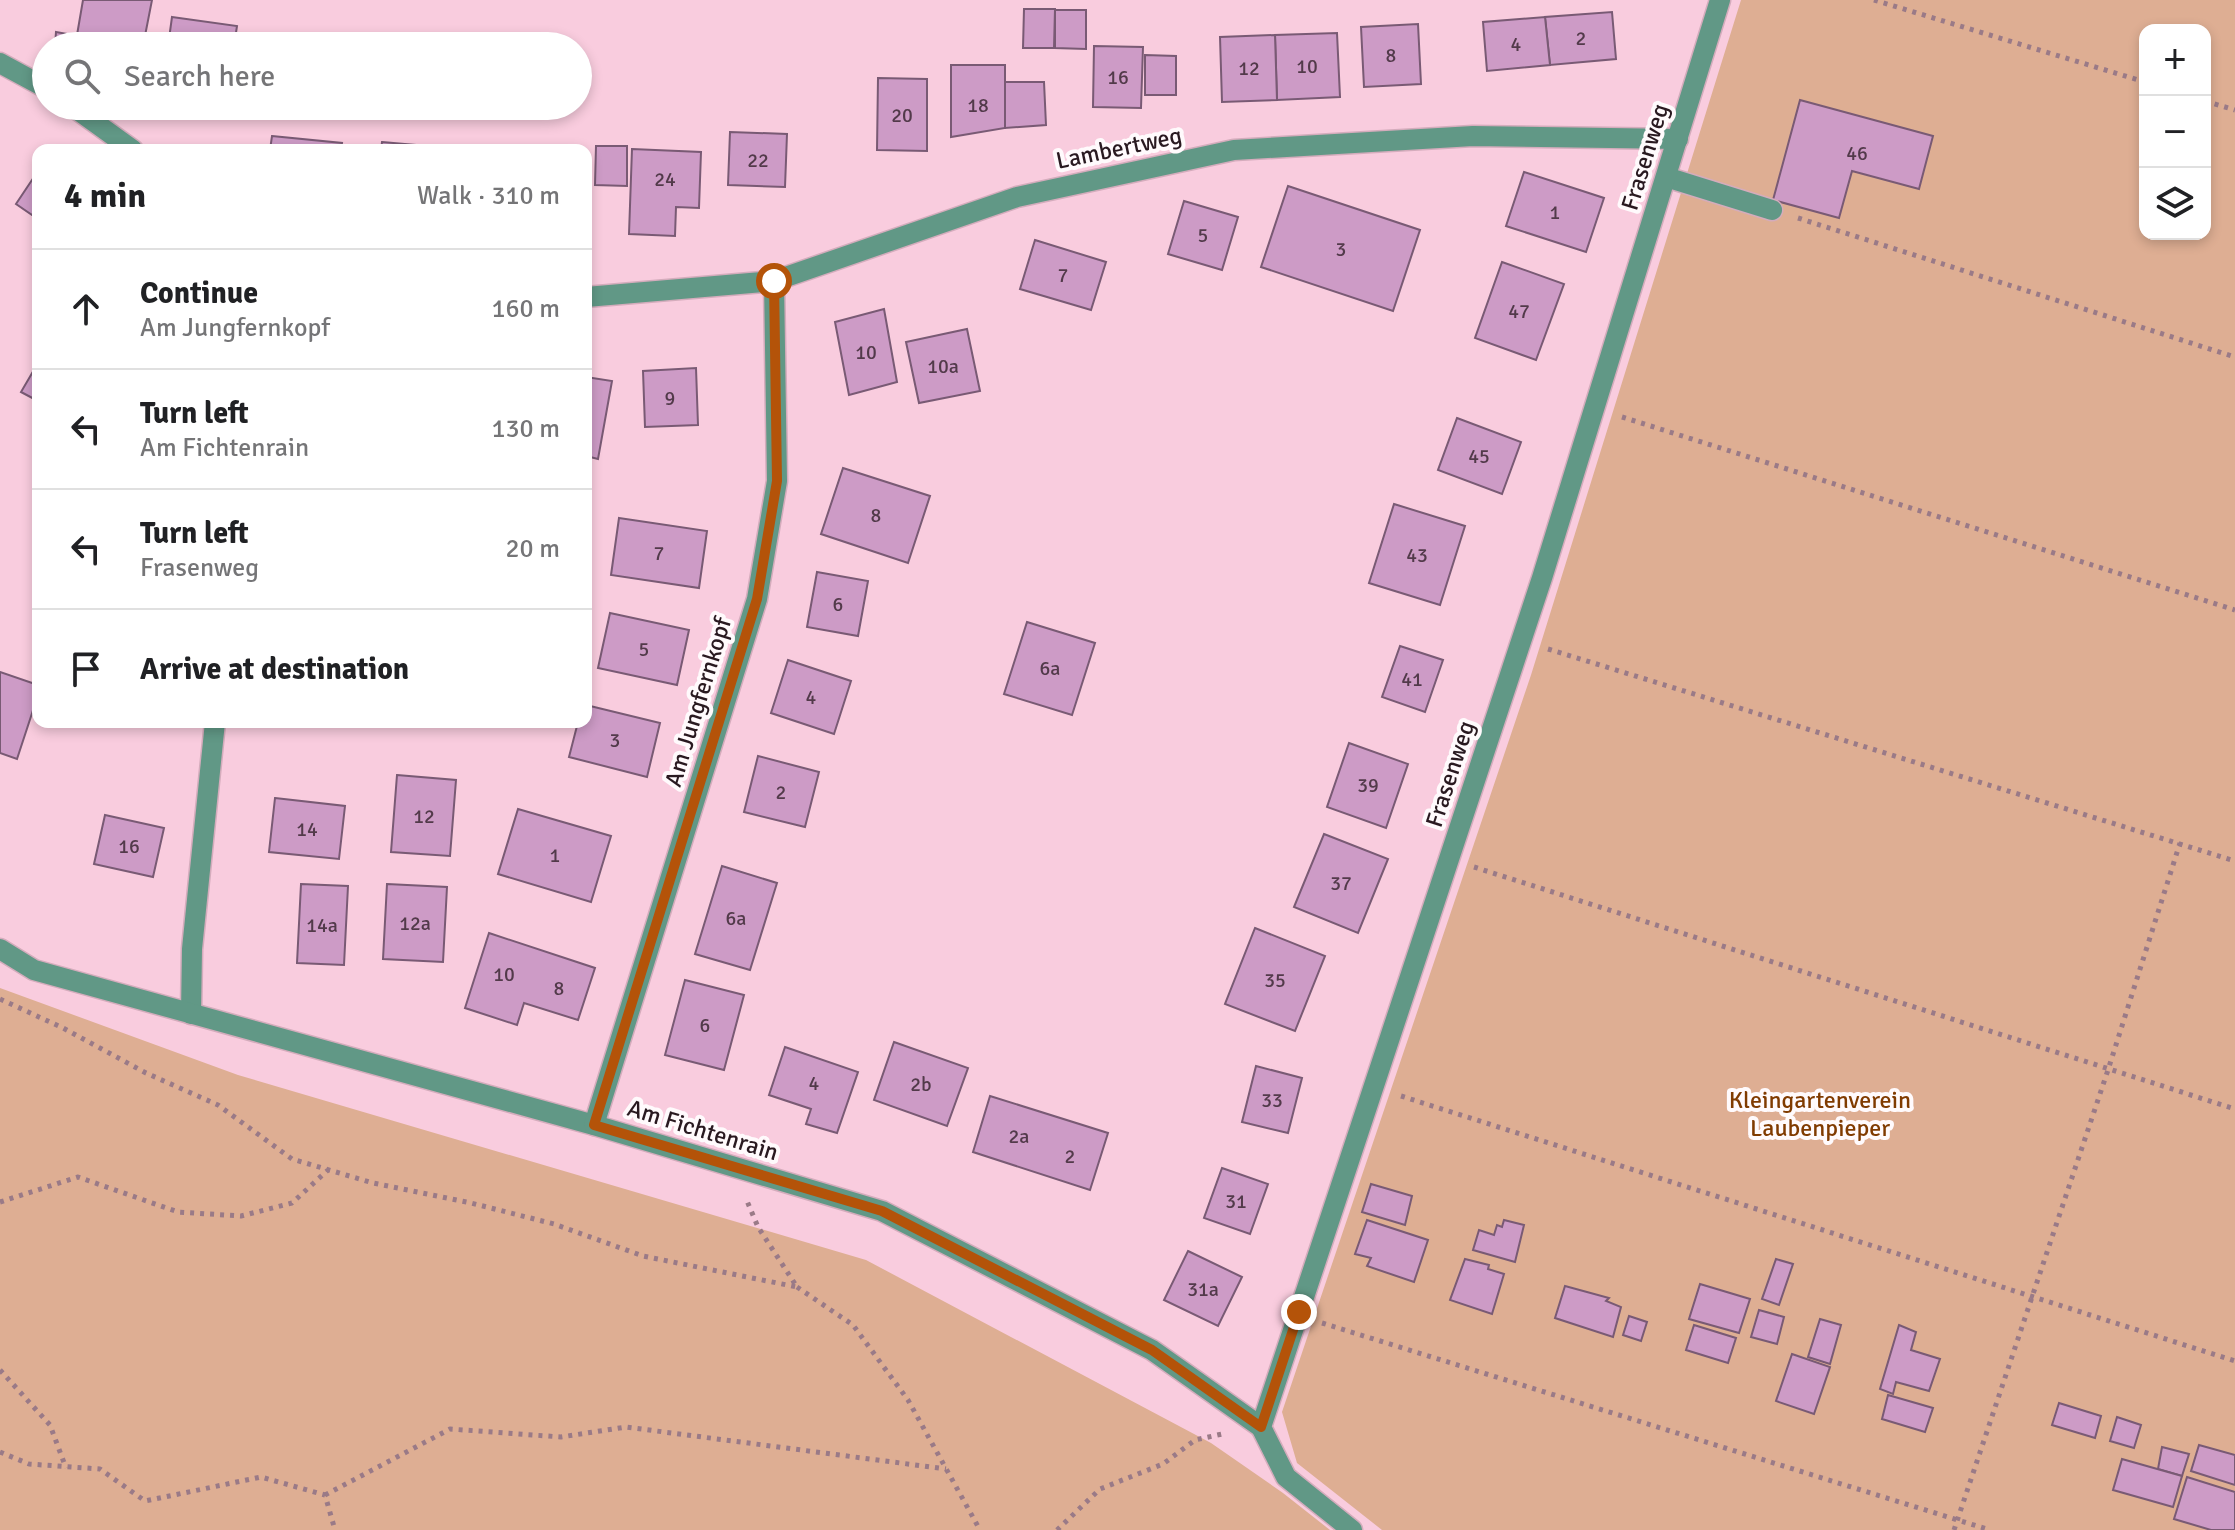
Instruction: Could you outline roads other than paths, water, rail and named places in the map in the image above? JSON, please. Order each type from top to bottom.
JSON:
[{"type":"street","name":"Frasenweg","points":[[1261,1427],[1521,640],[1720,0]]},
{"type":"street","points":[[0,63],[32,80]]},
{"type":"street","points":[[91,120],[125,144]]},
{"type":"street","name":"Lambertweg","points":[[592,296],[774,281],[1017,197],[1234,150],[1473,136],[1678,139]]},
{"type":"street","points":[[1666,177],[1772,210]]},
{"type":"street","name":"Am Jungfernkopf","points":[[594,1125],[757,599],[777,481],[774,281]]},
{"type":"street","points":[[191,1014],[192,949],[214,728]]},
{"type":"street","name":"Am Fichtenrain","points":[[0,949],[34,970],[594,1125],[882,1211],[1152,1350],[1261,1427]]},
{"type":"street","points":[[1261,1427],[1286,1477],[1352,1530]]},
{"type":"park label","name":"Kleingartenverein Laubenpieper","points":[[1820,1114]]}]
